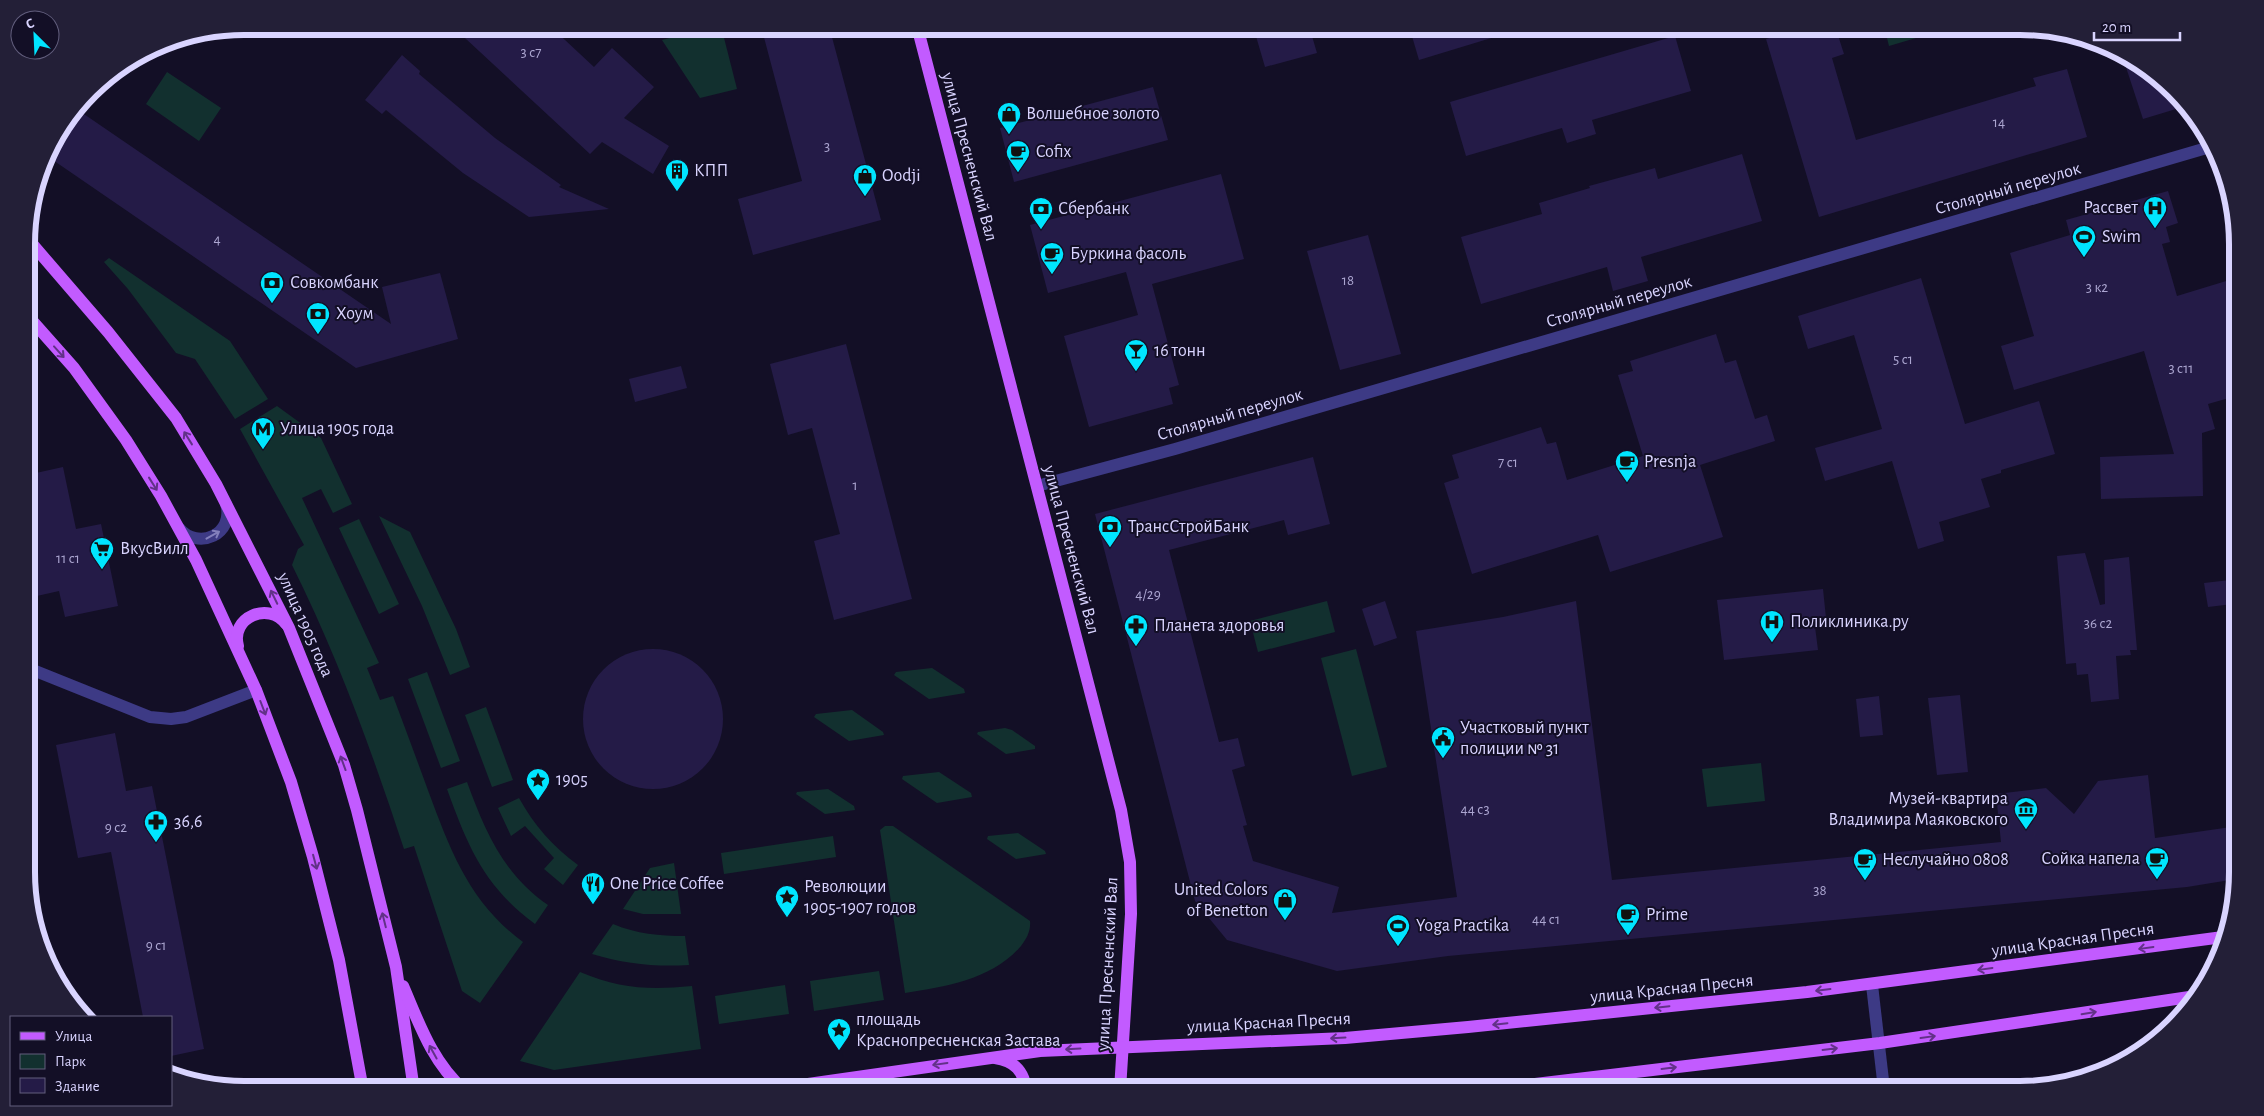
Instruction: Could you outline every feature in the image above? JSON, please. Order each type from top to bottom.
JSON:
[{"type":"main road","name":"улица Пресненский Вал","points":[[919,35],[1121,810],[1130,862],[1130,951],[1120,1081]]},
{"type":"main road","name":"улица 1905 года","points":[[35,247],[108,332],[176,418],[224,500],[289,628],[344,765],[357,810],[396,967],[413,1081]]},
{"type":"main road","points":[[35,324],[74,368],[126,440],[177,526],[239,651],[256,690],[291,782],[313,857],[339,960],[361,1081]]},
{"type":"main road","points":[[239,651],[236,641],[238,630],[244,621],[252,615],[262,612],[273,614],[282,619],[289,628]]},
{"type":"main road","name":"улица Красная Пресня","points":[[1122,1047],[1355,1037],[1468,1028],[1872,984],[2218,938]]},
{"type":"main road","points":[[396,967],[422,1030],[436,1058],[454,1081]]},
{"type":"main road","points":[[1560,1081],[1880,1043],[2187,997]]},
{"type":"main road","points":[[827,1081],[1040,1051],[1122,1047]]},
{"type":"main road","points":[[988,1057],[1004,1059],[1016,1066],[1025,1081]]},
{"type":"street","name":"Столярный переулок","points":[[1037,486],[1175,449],[2205,148]]},
{"type":"street","points":[[177,526],[184,534],[193,539],[204,540],[214,536],[222,530],[227,521],[228,510],[224,500]]},
{"type":"street","points":[[35,671],[150,717],[157,718],[171,719],[186,716],[256,690]]},
{"type":"street","points":[[1872,984],[1883,1081]]},
{"type":"green space","points":[[681,35],[723,35],[737,89],[700,98],[662,40]]},
{"type":"green space","points":[[1886,35],[1926,35],[1889,46]]},
{"type":"green space","points":[[167,72],[221,108],[199,141],[146,104]]},
{"type":"green space","points":[[109,258],[230,341],[268,399],[235,419],[195,359],[176,353],[128,289],[104,262]]},
{"type":"green space","points":[[277,406],[321,438],[352,504],[333,513],[321,489],[302,498],[379,663],[367,668],[380,700],[393,696],[446,836],[464,875],[489,911],[523,942],[480,1003],[462,991],[414,846],[404,849],[353,705],[309,600],[292,565],[298,549],[304,545],[240,429]]},
{"type":"green space","points":[[379,516],[410,532],[456,629],[470,667],[450,675],[422,606]]},
{"type":"green space","points":[[359,519],[399,604],[379,614],[339,528]]},
{"type":"green space","points":[[1327,601],[1335,632],[1258,652],[1250,621]]},
{"type":"green space","points":[[1356,649],[1387,767],[1352,776],[1321,658]]},
{"type":"green space","points":[[932,668],[964,689],[965,693],[929,699],[894,675],[896,672]]},
{"type":"green space","points":[[427,672],[460,761],[441,768],[408,679]]},
{"type":"green space","points":[[486,707],[513,780],[492,787],[465,715]]},
{"type":"green space","points":[[852,710],[883,732],[884,735],[849,741],[814,717],[816,714]]},
{"type":"green space","points":[[1005,728],[1012,730],[1035,746],[1035,749],[1006,754],[977,734],[978,732]]},
{"type":"green space","points":[[1761,763],[1765,801],[1707,807],[1702,769]]},
{"type":"green space","points":[[939,772],[971,793],[972,797],[937,803],[902,779],[903,776]]},
{"type":"green space","points":[[467,782],[481,818],[497,850],[519,880],[548,905],[535,924],[517,910],[490,880],[462,829],[447,789]]},
{"type":"green space","points":[[828,789],[854,806],[855,810],[825,814],[796,794],[797,792]]},
{"type":"green space","points":[[519,798],[544,834],[578,865],[563,885],[544,869],[554,858],[525,826],[511,836],[498,808]]},
{"type":"green space","points":[[885,826],[893,826],[1030,921],[1028,934],[1021,946],[1010,957],[983,974],[936,988],[905,993],[880,830]]},
{"type":"green space","points":[[1018,833],[1045,851],[1046,854],[1016,859],[987,839],[988,836]]},
{"type":"green space","points":[[833,836],[836,857],[724,874],[721,853]]},
{"type":"green space","points":[[674,863],[681,914],[643,914],[623,909],[650,868]]},
{"type":"green space","points":[[613,924],[648,934],[685,936],[689,965],[664,966],[640,964],[592,954]]},
{"type":"green space","points":[[879,971],[884,1000],[814,1011],[810,981]]},
{"type":"green space","points":[[580,972],[608,982],[635,987],[692,986],[701,1049],[554,1070],[520,1061]]},
{"type":"green space","points":[[785,985],[789,1014],[719,1024],[715,996]]},
{"type":"building","points":[[462,35],[560,35],[594,67],[612,48],[654,87],[624,118],[669,146],[653,174],[602,142],[590,154]]},
{"type":"building","points":[[763,35],[831,35],[881,220],[753,255],[738,199],[802,181]]},
{"type":"building","points":[[1256,35],[1312,35],[1317,53],[1265,67]]},
{"type":"building","points":[[1412,35],[1501,35],[1419,60]]},
{"type":"building","points":[[1779,35],[1838,35],[1844,54],[1832,58],[1856,140],[2036,86],[2033,78],[2067,69],[2087,137],[1819,217],[1766,39]]},
{"type":"building","points":[[1675,36],[1691,91],[1592,120],[1596,134],[1567,143],[1562,128],[1466,156],[1450,102]]},
{"type":"building","points":[[402,55],[420,71],[419,74],[495,138],[561,185],[559,187],[609,209],[529,217],[463,173],[386,110],[382,114],[365,100]]},
{"type":"building","points":[[2125,63],[2158,87],[2179,108],[2143,119]]},
{"type":"building","points":[[1153,87],[1168,140],[1014,182],[1000,128]]},
{"type":"building","points":[[82,113],[391,324],[382,287],[440,273],[458,339],[356,368],[53,160],[70,128]]},
{"type":"building","points":[[1742,154],[1762,221],[1641,257],[1648,281],[1613,291],[1607,267],[1481,304],[1461,237],[1542,214],[1539,203],[1590,188],[1589,186],[1655,168],[1658,179]]},
{"type":"building","points":[[1221,174],[1244,259],[1152,284],[1179,385],[1169,388],[1173,404],[1089,427],[1064,336],[1138,315],[1126,272],[1048,293],[1030,225]]},
{"type":"building","points":[[2168,191],[2178,223],[2166,227],[2170,242],[2162,244],[2177,296],[2229,280],[2229,398],[2208,404],[2215,429],[2202,433],[2203,496],[2101,499],[2100,457],[2174,454],[2144,351],[2014,390],[2001,346],[2034,336],[2010,253],[2070,235],[2066,220]]},
{"type":"building","points":[[1368,235],[1401,354],[1340,370],[1307,251]]},
{"type":"building","points":[[1921,278],[1965,424],[2039,401],[2055,454],[2001,470],[2001,473],[1981,479],[1990,507],[1939,522],[1944,541],[1918,549],[1892,461],[1825,481],[1815,448],[1882,429],[1854,335],[1808,349],[1798,316]]},
{"type":"building","points":[[1716,334],[1725,363],[1736,360],[1755,419],[1767,415],[1775,441],[1700,465],[1723,537],[1610,572],[1598,535],[1472,574],[1444,483],[1459,478],[1452,455],[1541,427],[1547,444],[1556,442],[1567,480],[1643,456],[1618,375],[1633,371],[1630,361]]},
{"type":"building","points":[[846,344],[912,599],[834,620],[814,541],[840,534],[812,428],[788,435],[770,364]]},
{"type":"building","points":[[681,366],[687,388],[635,402],[629,379]]},
{"type":"building","points":[[1313,457],[1330,524],[1288,535],[1284,520],[1169,550],[1219,742],[1238,738],[1245,766],[1232,770],[1247,825],[1243,826],[1253,861],[1339,887],[1332,913],[1457,897],[1416,631],[1503,617],[1576,601],[1612,880],[2001,842],[1996,794],[2046,788],[2074,814],[2098,781],[2148,775],[2155,838],[2229,827],[2229,880],[2187,887],[1448,956],[1337,971],[1227,940],[1195,901],[1095,514]]},
{"type":"building","points":[[63,467],[76,529],[101,524],[118,606],[65,617],[59,591],[35,596],[35,473]]},
{"type":"building","points":[[2085,553],[2100,605],[2105,604],[2104,560],[2129,557],[2137,650],[2130,650],[2131,655],[2116,656],[2119,699],[2091,702],[2088,674],[2077,675],[2076,663],[2066,664],[2057,556]]},
{"type":"building","points":[[2229,580],[2229,604],[2208,607],[2204,583]]},
{"type":"building","points":[[1823,589],[1826,618],[1814,619],[1818,650],[1724,660],[1717,600]]},
{"type":"building","points":[[1385,601],[1397,638],[1374,646],[1362,609]]},
{"type":"building","points":[[653,649],[667,650],[680,654],[702,670],[718,692],[722,705],[722,733],[718,746],[702,768],[680,784],[667,788],[653,789],[639,788],[626,784],[604,768],[588,746],[584,733],[583,719],[584,705],[588,692],[604,670],[626,654],[639,650]]},
{"type":"building","points":[[1960,695],[1968,772],[1937,775],[1928,698]]},
{"type":"building","points":[[1879,696],[1883,735],[1860,737],[1856,699]]},
{"type":"building","points":[[115,733],[126,791],[152,786],[204,1049],[172,1056],[172,1016],[143,1016],[111,852],[78,858],[56,745]]},
{"type":"place","name":"Волшебное золото","points":[[1009,135]]},
{"type":"place","name":"Cofix","points":[[1018,173]]},
{"type":"place","name":"КПП","points":[[677,192]]},
{"type":"place","name":"Oodji","points":[[865,197]]},
{"type":"place","name":"Рассвет","points":[[2155,229]]},
{"type":"place","name":"Сбербанк","points":[[1041,230]]},
{"type":"place","name":"Swim","points":[[2084,258]]},
{"type":"place","name":"Буркина фасоль","points":[[1052,275]]},
{"type":"place","name":"Совкомбанк","points":[[272,304]]},
{"type":"place","name":"Хоум","points":[[318,335]]},
{"type":"place","name":"16 тонн","points":[[1136,372]]},
{"type":"place","name":"Улица 1905 года","points":[[263,450]]},
{"type":"place","name":"Presnja","points":[[1627,483]]},
{"type":"place","name":"ТрансСтройБанк","points":[[1110,548]]},
{"type":"place","name":"ВкусВилл","points":[[102,570]]},
{"type":"place","name":"Поликлиника.ру","points":[[1772,643]]},
{"type":"place","name":"Планета здоровья","points":[[1136,647]]},
{"type":"place","name":"Участковый пункт полиции № 31","points":[[1443,759]]},
{"type":"place","name":"1905","points":[[538,801]]},
{"type":"place","name":"Музей-квартира Владимира Маяковского","points":[[2026,830]]},
{"type":"place","name":"36,6","points":[[156,843]]},
{"type":"place","name":"Сойка напела","points":[[2157,880]]},
{"type":"place","name":"Неслучайно 0808","points":[[1865,881]]},
{"type":"place","name":"One Price Coffee","points":[[593,905]]},
{"type":"place","name":"Революции 1905-1907 годов","points":[[787,918]]},
{"type":"place","name":"United Colors of Benetton","points":[[1285,921]]},
{"type":"place","name":"Prime","points":[[1628,936]]},
{"type":"place","name":"Yoga Practika","points":[[1398,947]]},
{"type":"place","name":"площадь Краснопресненская Застава","points":[[839,1051]]}]
